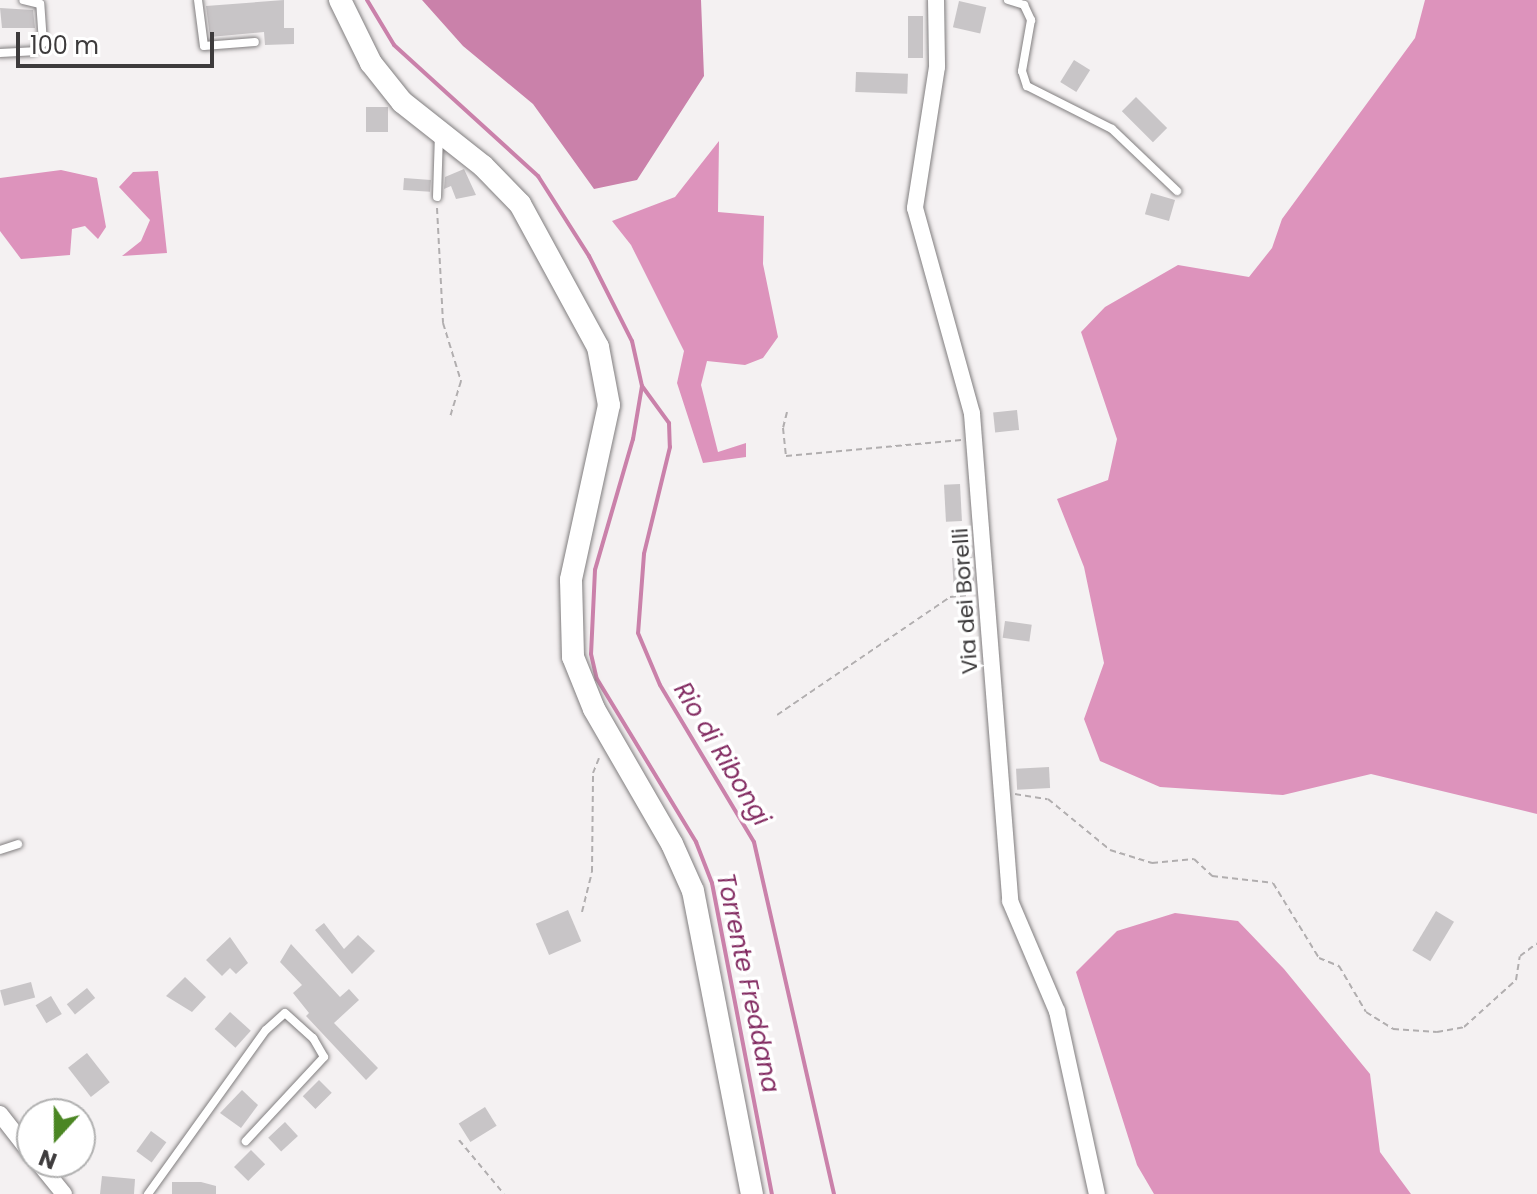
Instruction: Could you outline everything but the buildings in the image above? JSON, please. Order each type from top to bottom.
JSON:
[{"type":"main road","points":[[340,0],[381,78],[439,134],[483,166],[520,204],[603,363],[607,421],[573,568],[570,618],[578,674],[611,740],[672,844],[693,891],[752,1194]]},
{"type":"street","name":"Via dei Borelli","points":[[936,0],[937,67],[915,208],[972,414],[1010,901],[1057,1011],[1097,1194]]},
{"type":"street","points":[[0,1114],[16,1134]]},
{"type":"street","points":[[51,1178],[64,1194]]},
{"type":"lane","points":[[0,53],[33,51],[43,43],[40,4],[23,0]]},
{"type":"lane","points":[[198,0],[204,46],[255,42]]},
{"type":"lane","points":[[1008,0],[1024,5],[1031,20],[1022,71],[1027,86],[1112,129],[1177,191]]},
{"type":"lane","points":[[437,197],[439,134]]},
{"type":"lane","points":[[0,850],[18,844]]},
{"type":"lane","points":[[148,1194],[266,1030],[285,1013],[313,1038],[324,1057],[246,1141]]},
{"type":"path","points":[[437,197],[443,323],[461,381],[450,418]]},
{"type":"path","points":[[787,412],[783,428],[786,456],[974,439]]},
{"type":"path","points":[[777,715],[950,597],[986,593]]},
{"type":"path","points":[[582,912],[595,845],[593,773],[611,740]]},
{"type":"path","points":[[1002,795],[1048,799],[1078,828],[1124,854],[1152,863],[1194,859],[1212,876],[1273,883],[1319,958],[1339,966],[1366,1012],[1393,1029],[1437,1032],[1464,1027],[1516,980],[1520,956],[1537,943]]},
{"type":"path","points":[[459,1140],[504,1194]]},
{"type":"shaded area","points":[[422,0],[701,0],[704,76],[637,180],[594,189],[533,104],[463,46]]},
{"type":"shaded area","points":[[1425,0],[1537,0],[1537,814],[1371,774],[1283,795],[1160,787],[1100,761],[1084,719],[1104,663],[1084,567],[1057,499],[1108,480],[1117,439],[1081,332],[1105,307],[1178,265],[1249,277],[1272,248],[1282,219],[1415,38]]},
{"type":"shaded area","points":[[719,141],[718,212],[764,216],[763,264],[778,337],[763,358],[745,365],[707,361],[701,385],[718,452],[746,443],[746,457],[703,463],[677,383],[684,351],[631,245],[612,221],[675,197]]},
{"type":"shaded area","points":[[61,170],[97,178],[106,227],[98,239],[85,226],[72,229],[70,255],[21,259],[0,231],[0,178]]},
{"type":"shaded area","points":[[158,171],[167,253],[122,256],[141,241],[150,220],[119,187],[133,172]]},
{"type":"shaded area","points":[[1175,913],[1238,921],[1284,969],[1370,1074],[1380,1152],[1411,1194],[1154,1194],[1137,1165],[1076,972],[1117,931]]},
{"type":"waterway","name":"Torrente Freddana","points":[[367,0],[394,45],[538,176],[589,256],[632,341],[642,386],[633,439],[595,570],[591,654],[597,679],[696,842],[712,883],[772,1194]]},
{"type":"waterway","name":"Rio di Ribongi","points":[[642,386],[669,423],[670,447],[644,554],[638,633],[660,685],[754,842],[834,1194]]}]
